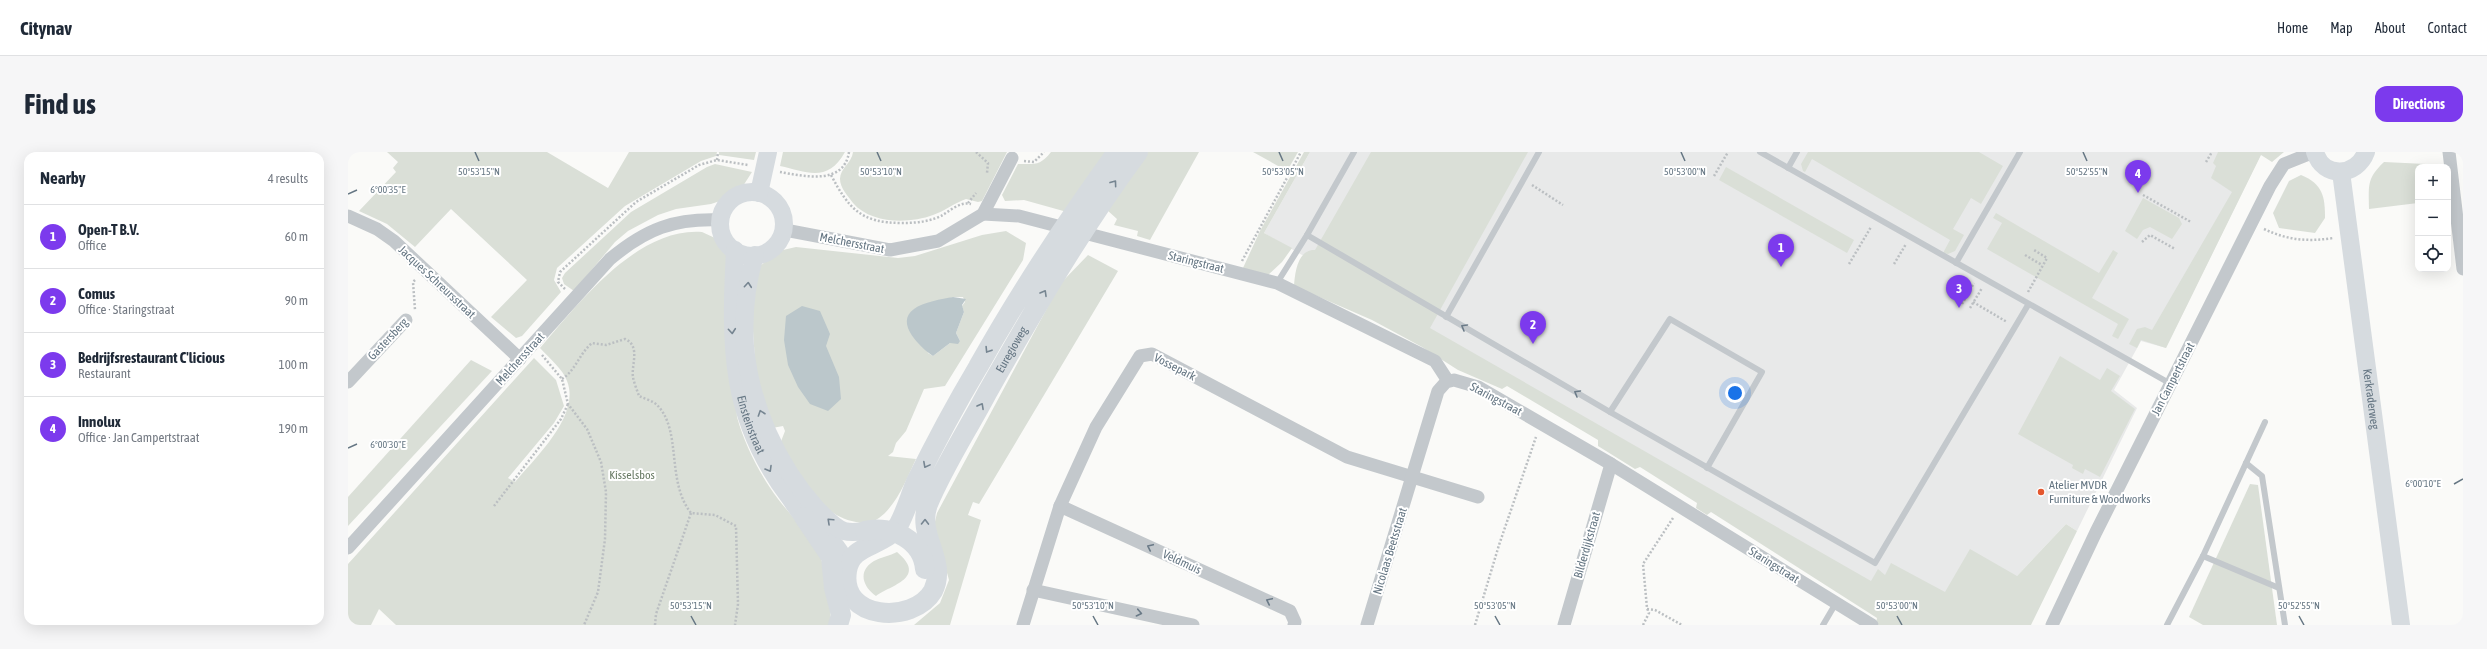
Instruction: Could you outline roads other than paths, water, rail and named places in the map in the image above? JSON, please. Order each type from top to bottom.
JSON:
[{"type":"main road","name":"Euregioweg","points":[[880,531],[898,526],[916,483],[978,366],[1043,258],[1117,152]]},
{"type":"main road","name":"Euregioweg","points":[[884,621],[911,613],[930,598],[938,575],[936,559],[925,528],[929,504],[961,441],[1058,269],[1105,196],[1138,152]]},
{"type":"main road","points":[[804,517],[831,557],[834,588],[841,611],[838,625]]},
{"type":"main road","points":[[851,625],[853,613],[852,596],[846,579],[847,570],[858,551],[884,540],[880,531]]},
{"type":"main road","points":[[852,596],[861,606],[884,621],[885,609],[900,605],[914,595],[921,584],[925,571],[922,554],[917,547],[906,538],[880,531]]},
{"type":"street","points":[[759,193],[768,152]]},
{"type":"street","points":[[2315,152],[2319,162],[2326,168],[2341,172],[2357,166],[2366,152]]},
{"type":"street","name":"Jan Campertstraat","points":[[2052,625],[2251,222],[2280,168],[2289,161],[2315,152]]},
{"type":"street","points":[[2450,152],[2463,269]]},
{"type":"street","points":[[983,214],[1013,155]]},
{"type":"street","name":"Kerkraderweg","points":[[2341,172],[2401,625]]},
{"type":"street","points":[[749,192],[759,193],[776,202],[781,210],[785,230],[775,246],[764,253],[755,256],[735,250],[724,238],[720,220],[724,210],[734,198],[749,192]]},
{"type":"street","name":"Staringstraat","points":[[983,214],[1019,216],[1150,252],[1277,283],[1435,361],[1448,381],[1461,381],[1478,387],[1611,464],[1872,625]]},
{"type":"street","name":"Melchersstraat","points":[[785,230],[890,250],[938,241],[983,214]]},
{"type":"street","name":"Jacques Schreursstraat","points":[[348,216],[386,235],[520,359]]},
{"type":"street","name":"Melchersstraat","points":[[348,548],[610,260],[635,240],[664,226],[678,222],[720,220]]},
{"type":"street","name":"Einsteinstraat","points":[[735,250],[732,325],[735,363],[746,416],[763,457],[804,517],[835,543],[844,558],[847,570]]},
{"type":"street","name":"Einsteinstraat","points":[[755,256],[748,276],[745,346],[752,382],[764,422],[789,471],[821,513],[836,526],[845,531],[880,531]]},
{"type":"street","name":"Gastersberg","points":[[348,382],[406,320]]},
{"type":"street","name":"Vossepark","points":[[1023,625],[1060,506],[1096,427],[1140,356],[1152,354],[1347,456],[1412,477]]},
{"type":"street","name":"Nicolaas Beetsstraat","points":[[1366,625],[1438,391],[1448,381]]},
{"type":"street","name":"Bilderdijkstraat","points":[[1564,625],[1611,464]]},
{"type":"street","points":[[1412,477],[1478,497]]},
{"type":"street","name":"Veldmuis","points":[[1060,506],[1290,611],[1295,622],[1294,625]]},
{"type":"street","points":[[1033,590],[1193,625]]},
{"type":"lane","points":[[1277,283],[1354,152]]},
{"type":"lane","points":[[1446,317],[1539,152]]},
{"type":"lane","points":[[1760,152],[2025,303],[2171,384]]},
{"type":"lane","points":[[1788,168],[1797,152]]},
{"type":"lane","points":[[1956,263],[2020,152]]},
{"type":"lane","points":[[1307,234],[1610,412],[1875,563],[2015,327],[2025,303]]},
{"type":"lane","points":[[1610,412],[1670,319],[1738,358],[1762,372],[1707,468]]},
{"type":"lane","points":[[2167,625],[2203,556],[2265,422]]},
{"type":"lane","points":[[2246,463],[2262,476],[2285,625]]},
{"type":"lane","points":[[2203,556],[2279,588]]},
{"type":"lane","points":[[1823,625],[1836,603]]},
{"type":"place","name":"Innolux","points":[[2138,193]]},
{"type":"place","name":"Open-T B.V.","points":[[1781,267]]},
{"type":"place","name":"Bedrijfsrestaurant C'licious","points":[[1959,308]]},
{"type":"place","name":"Comus","points":[[1533,344]]},
{"type":"place","name":"Atelier MVDR Furniture & Woodworks","points":[[2041,492]]},
{"type":"park label","name":"Kisselsbos","points":[[632,475]]}]
